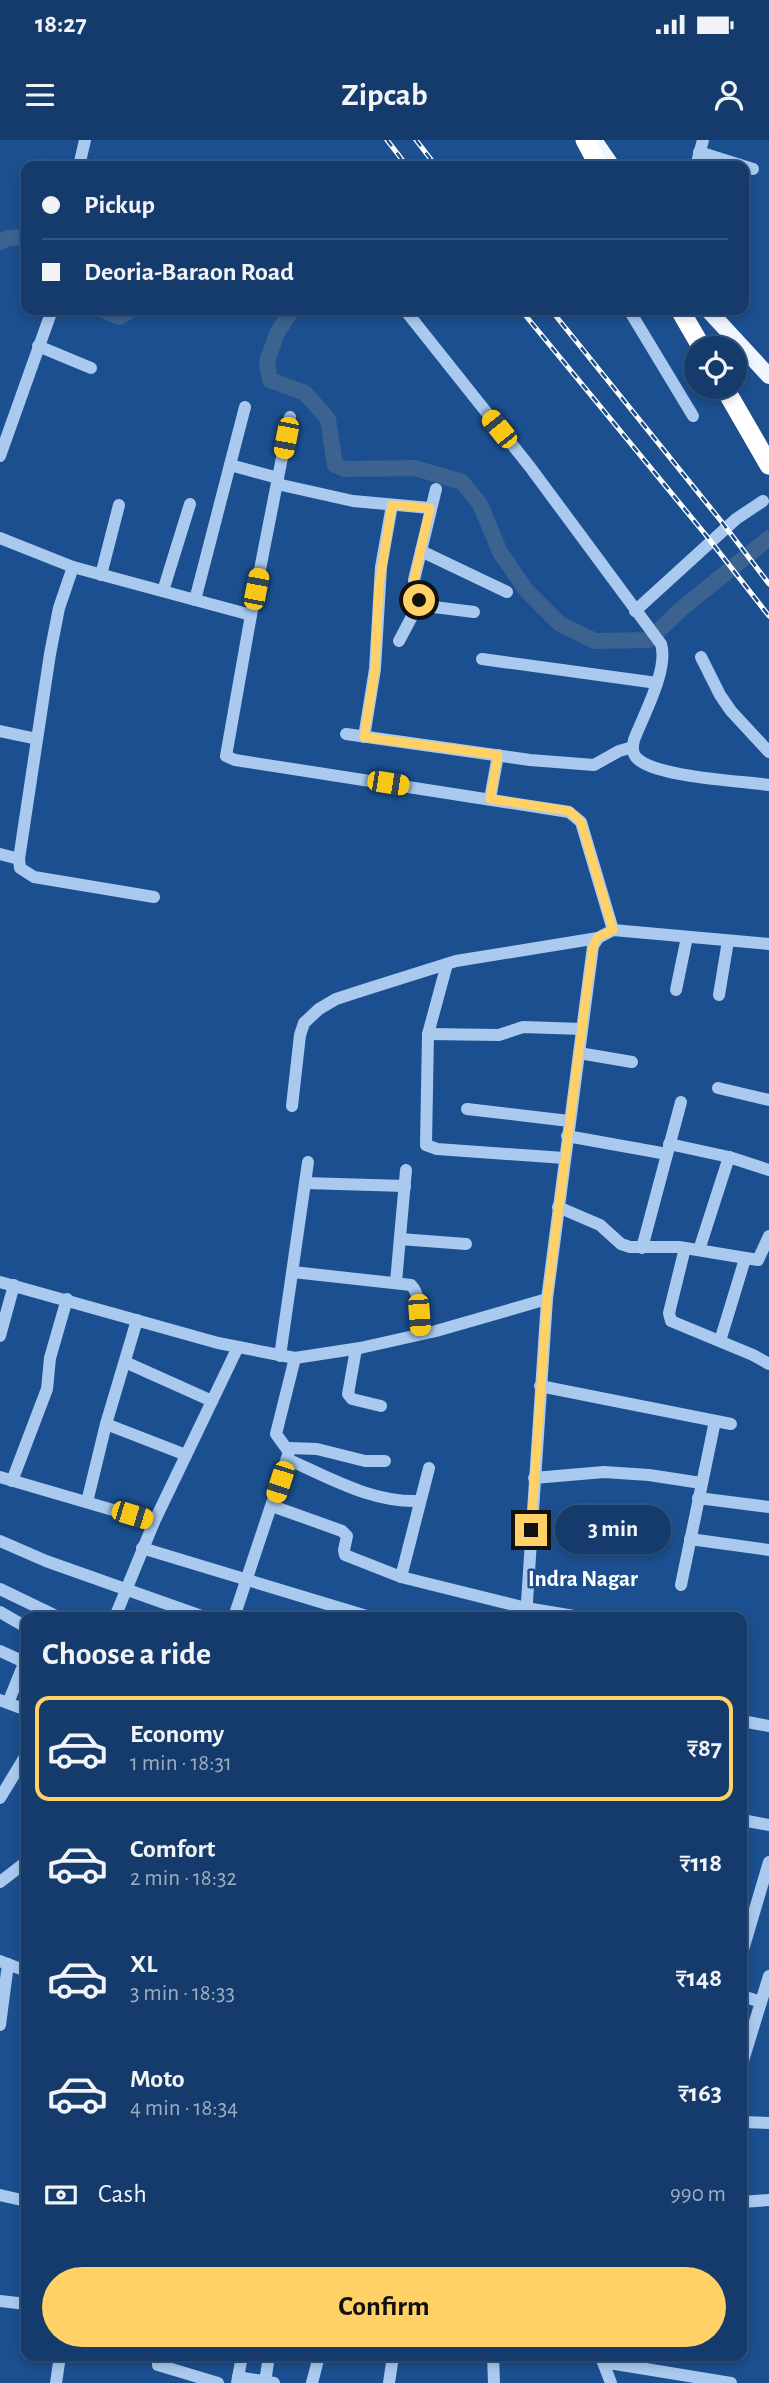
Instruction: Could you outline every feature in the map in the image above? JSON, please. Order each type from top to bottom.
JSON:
[{"type":"highway","points":[[585,140],[596,161]]},
{"type":"highway","points":[[683,315],[695,336]]},
{"type":"highway","points":[[731,399],[769,465]]},
{"type":"main road","points":[[594,140],[609,161]]},
{"type":"main road","points":[[713,315],[769,376]]},
{"type":"street","points":[[80,161],[85,140]]},
{"type":"street","points":[[701,146],[735,161]]},
{"type":"street","points":[[749,167],[753,169]]},
{"type":"street","points":[[0,456],[50,315]]},
{"type":"street","points":[[409,315],[530,467],[637,614],[662,644],[664,655],[657,683],[633,747],[635,757],[666,771],[769,785]]},
{"type":"street","points":[[632,315],[693,416]]},
{"type":"street","points":[[38,346],[91,368]]},
{"type":"street","points":[[195,600],[245,407]]},
{"type":"street","points":[[290,417],[226,756],[569,811],[581,822],[613,930]]},
{"type":"street","points":[[230,465],[315,494],[353,501],[430,508]]},
{"type":"street","points":[[399,640],[418,605],[414,580],[436,489]]},
{"type":"street","points":[[637,614],[736,519],[763,501]]},
{"type":"street","points":[[163,591],[190,504]]},
{"type":"street","points":[[101,575],[119,505]]},
{"type":"street","points":[[364,737],[376,662],[379,585],[392,505]]},
{"type":"street","points":[[0,538],[72,567],[251,615]]},
{"type":"street","points":[[421,551],[507,592]]},
{"type":"street","points":[[72,567],[59,608],[37,739],[19,859],[20,868],[34,877],[154,897]]},
{"type":"street","points":[[418,605],[474,612]]},
{"type":"street","points":[[701,657],[719,695],[769,752]]},
{"type":"street","points":[[482,659],[657,683]]},
{"type":"street","points":[[0,731],[37,739]]},
{"type":"street","points":[[346,734],[594,765],[619,751],[633,747]]},
{"type":"street","points":[[490,799],[498,755]]},
{"type":"street","points":[[0,854],[19,859]]},
{"type":"street","points":[[292,1106],[300,1035],[304,1023],[336,999],[447,964],[598,937],[613,930],[769,944]]},
{"type":"street","points":[[272,1506],[342,1531],[347,1536],[345,1555],[401,1577],[526,1612],[547,1299],[593,946],[598,937]]},
{"type":"street","points":[[676,990],[687,937]]},
{"type":"street","points":[[719,995],[728,941]]},
{"type":"street","points":[[447,964],[428,1034],[426,1145],[436,1149],[564,1158]]},
{"type":"street","points":[[428,1034],[499,1035],[523,1027],[582,1029]]},
{"type":"street","points":[[579,1054],[632,1062]]},
{"type":"street","points":[[718,1088],[769,1100]]},
{"type":"street","points":[[642,1248],[681,1102]]},
{"type":"street","points":[[467,1109],[569,1122]]},
{"type":"street","points":[[567,1136],[729,1157],[769,1170]]},
{"type":"street","points":[[699,1250],[729,1157]]},
{"type":"street","points":[[280,1356],[308,1162]]},
{"type":"street","points":[[396,1282],[406,1170]]},
{"type":"street","points":[[305,1183],[405,1186]]},
{"type":"street","points":[[558,1207],[600,1225],[621,1244],[642,1248],[685,1248],[758,1261],[769,1236]]},
{"type":"street","points":[[400,1239],[466,1244]]},
{"type":"street","points":[[685,1248],[669,1316],[671,1321],[769,1364]]},
{"type":"street","points":[[720,1341],[745,1259]]},
{"type":"street","points":[[293,1272],[411,1285],[416,1291],[420,1334]]},
{"type":"street","points":[[0,1282],[238,1348],[295,1358],[356,1349],[547,1299]]},
{"type":"street","points":[[0,1336],[14,1285]]},
{"type":"street","points":[[67,1299],[50,1358],[47,1389],[6,1479],[154,1522]]},
{"type":"street","points":[[87,1502],[106,1424],[137,1320]]},
{"type":"street","points":[[117,1612],[142,1548],[238,1348]]},
{"type":"street","points":[[356,1349],[348,1394],[352,1399],[381,1406]]},
{"type":"street","points":[[295,1358],[276,1434],[288,1453],[372,1496],[401,1502],[420,1501]]},
{"type":"street","points":[[125,1362],[212,1401]]},
{"type":"street","points":[[540,1386],[731,1424]]},
{"type":"street","points":[[681,1585],[715,1421]]},
{"type":"street","points":[[106,1424],[186,1455]]},
{"type":"street","points":[[288,1453],[317,1449],[365,1461],[385,1461]]},
{"type":"street","points":[[236,1612],[288,1453]]},
{"type":"street","points":[[401,1577],[429,1468]]},
{"type":"street","points":[[534,1478],[604,1472],[701,1483]]},
{"type":"street","points":[[698,1498],[769,1507]]},
{"type":"street","points":[[690,1539],[769,1550]]},
{"type":"street","points":[[0,1541],[46,1561],[189,1612]]},
{"type":"street","points":[[142,1548],[353,1612]]},
{"type":"street","points":[[0,1589],[48,1612]]},
{"type":"street","points":[[0,1612],[21,1624]]},
{"type":"street","points":[[0,1650],[21,1660]]},
{"type":"street","points":[[21,1671],[4,1702],[21,1708]]},
{"type":"street","points":[[747,1722],[769,1726]]},
{"type":"street","points":[[0,1798],[5,1778],[21,1760]]},
{"type":"street","points":[[747,1822],[769,1825]]},
{"type":"street","points":[[747,1936],[769,1862]]},
{"type":"street","points":[[0,1882],[21,1866]]},
{"type":"street","points":[[0,2025],[4,1963],[21,1969]]},
{"type":"street","points":[[747,2046],[769,1976]]},
{"type":"street","points":[[747,1998],[761,2002]]},
{"type":"street","points":[[747,2122],[769,2123]]},
{"type":"street","points":[[0,2195],[21,2199]]},
{"type":"street","points":[[747,2202],[769,2200]]},
{"type":"street","points":[[0,2301],[21,2303]]},
{"type":"street","points":[[56,2383],[60,2361]]},
{"type":"street","points":[[158,2361],[158,2365],[218,2383]]},
{"type":"street","points":[[241,2361],[237,2380],[269,2382],[269,2361]]},
{"type":"street","points":[[312,2383],[317,2361]]},
{"type":"street","points":[[389,2383],[392,2361]]},
{"type":"street","points":[[492,2361],[494,2383]]},
{"type":"street","points":[[603,2361],[611,2383]]},
{"type":"street","points":[[610,2361],[731,2383]]},
{"type":"street","points":[[643,2369],[645,2361]]},
{"type":"waterway","points":[[0,242],[8,238],[21,237]]},
{"type":"waterway","points":[[114,315],[122,315]]},
{"type":"waterway","points":[[289,315],[277,333],[267,362],[270,380],[305,393],[328,419],[335,465],[345,469],[415,468],[462,482],[480,504],[500,552],[526,590],[560,624],[595,641],[649,640],[680,610],[769,538]]},
{"type":"railway","points":[[387,140],[403,161]]},
{"type":"railway","points":[[416,140],[432,161]]},
{"type":"railway","points":[[525,315],[769,616]]},
{"type":"railway","points":[[555,315],[769,584]]},
{"type":"district","name":"Indra Nagar","points":[[583,1578]]},
{"type":"route","points":[[419,600],[414,580],[430,508],[392,505],[381,567],[377,655],[364,737],[498,755],[490,799],[569,811],[581,822],[613,930],[598,937],[593,946],[585,1004],[547,1299],[531,1530]]}]
